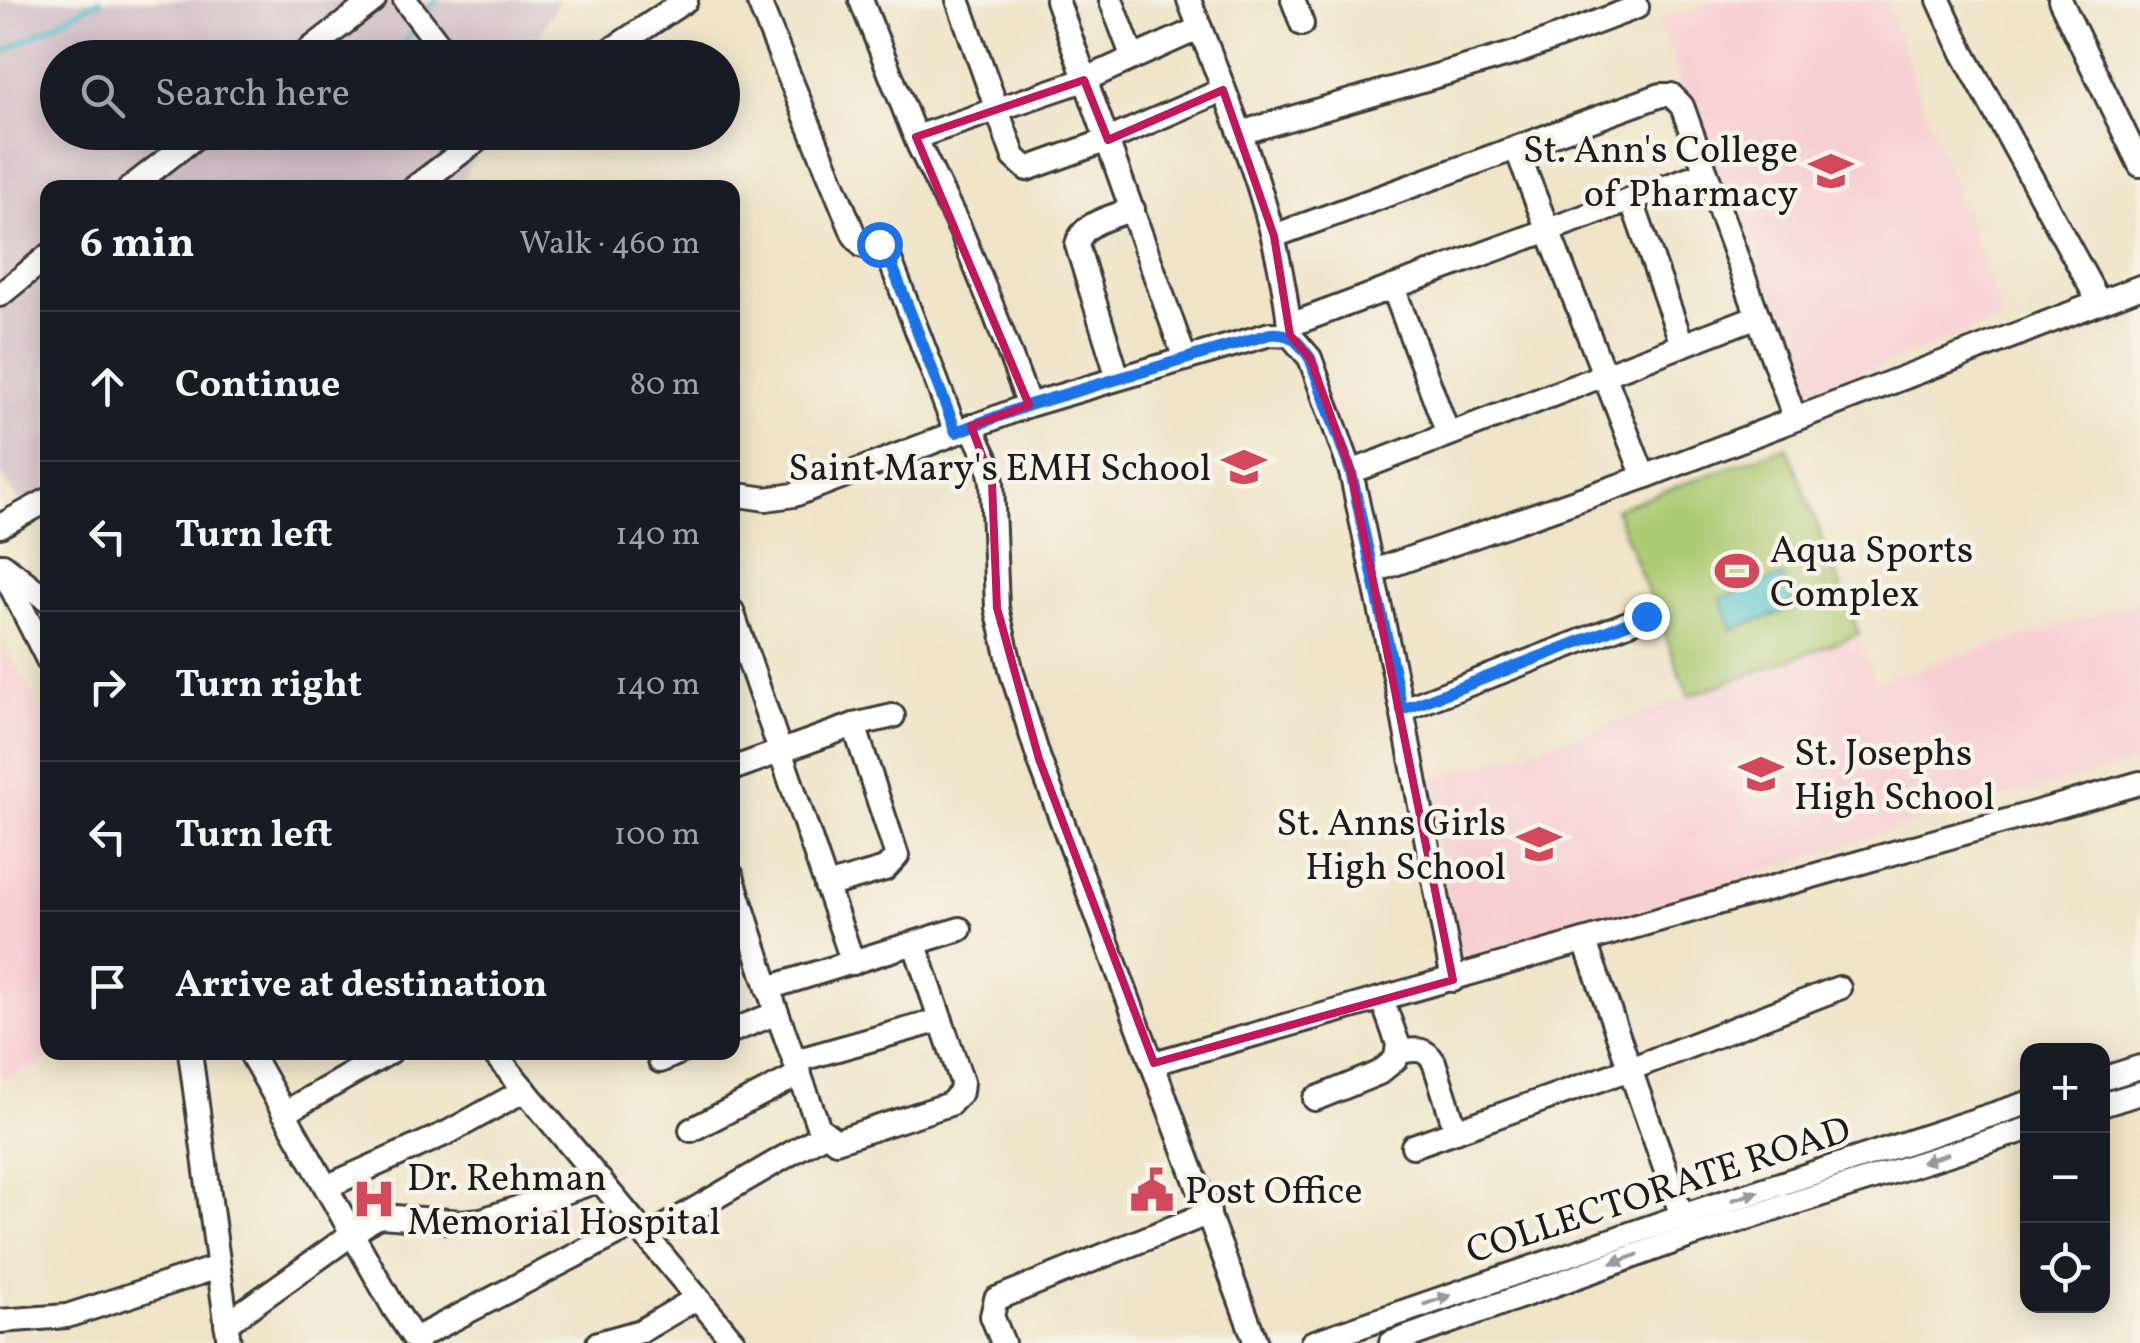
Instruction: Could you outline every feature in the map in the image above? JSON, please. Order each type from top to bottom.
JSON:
[{"type":"street","points":[[323,40],[374,0]]},
{"type":"street","points":[[626,40],[686,0]]},
{"type":"street","points":[[758,0],[854,235],[864,246],[882,246],[963,429],[988,462],[997,608],[1012,673],[1039,759],[1256,1343]]},
{"type":"street","points":[[862,0],[916,137],[960,229],[1029,405]]},
{"type":"street","points":[[958,0],[1014,157],[1027,169],[1108,140],[1223,90]]},
{"type":"street","points":[[1057,0],[1185,359]]},
{"type":"street","points":[[1110,0],[1133,58]]},
{"type":"street","points":[[1190,0],[1274,236],[1287,292],[1290,330],[1310,358],[1351,472],[1402,710],[1453,980]]},
{"type":"street","points":[[1293,0],[1302,24]]},
{"type":"street","points":[[1939,0],[1963,53],[2099,302]]},
{"type":"street","points":[[2060,0],[2140,166]]},
{"type":"street","points":[[409,6],[436,40]]},
{"type":"street","points":[[1240,133],[1515,53],[1637,7]]},
{"type":"street","points":[[916,137],[1084,80],[1200,28]]},
{"type":"street","points":[[1274,236],[1660,95],[1671,95],[1682,106],[1794,419]]},
{"type":"street","points":[[1516,148],[1644,477]]},
{"type":"street","points":[[140,180],[179,150]]},
{"type":"street","points":[[425,180],[464,150]]},
{"type":"street","points":[[740,495],[766,499],[794,495],[1029,405],[1290,330],[1393,287],[1706,172]]},
{"type":"street","points":[[1631,199],[1682,344]]},
{"type":"street","points":[[1118,378],[1077,245],[1081,232],[1089,226],[1133,210]]},
{"type":"street","points":[[0,295],[40,262]]},
{"type":"street","points":[[1393,287],[1448,434]]},
{"type":"street","points":[[1374,571],[1644,477],[2140,287]]},
{"type":"street","points":[[1351,472],[1758,316]]},
{"type":"street","points":[[0,526],[40,499]]},
{"type":"street","points":[[0,564],[40,594]]},
{"type":"street","points":[[0,564],[40,644]]},
{"type":"street","points":[[1402,710],[1646,616]]},
{"type":"street","points":[[740,635],[853,963]]},
{"type":"street","points":[[740,767],[854,725],[893,716]]},
{"type":"street","points":[[826,886],[884,869],[897,856],[854,725]]},
{"type":"street","points":[[1154,1063],[2140,783]]},
{"type":"street","points":[[768,988],[960,929]]},
{"type":"street","points":[[1586,942],[1682,1216]]},
{"type":"street","points":[[743,946],[768,988],[824,1134],[836,1142],[957,1099],[962,1082],[915,945]]},
{"type":"street","points":[[1413,1146],[1630,1069],[1838,988]]},
{"type":"street","points":[[1315,1099],[1378,1073],[1396,1059],[1398,1052],[1382,999]]},
{"type":"street","points":[[740,1028],[777,1013]]},
{"type":"street","points":[[690,1130],[797,1068],[940,1020]]},
{"type":"street","points":[[1398,1052],[1420,1049],[1429,1053],[1456,1131]]},
{"type":"street","points":[[191,1060],[227,1333]]},
{"type":"street","points":[[255,1060],[416,1341],[642,1231],[824,1134]]},
{"type":"street","points":[[284,1112],[376,1060]]},
{"type":"street","points":[[499,1060],[735,1343]]},
{"type":"street","points":[[2110,1076],[2140,1067]]},
{"type":"street","points":[[326,1187],[449,1132],[525,1090]]},
{"type":"street","points":[[2110,1102],[2140,1093]]},
{"type":"street","name":"COLLECTORATE ROAD","points":[[1312,1343],[1682,1216],[2020,1107]]},
{"type":"street","name":"COLLECTORATE ROAD","points":[[1391,1343],[1690,1236],[2020,1132]]},
{"type":"street","points":[[227,1333],[353,1233],[381,1216],[482,1220],[600,1180]]},
{"type":"street","points":[[1003,1343],[992,1316],[994,1302],[1002,1295],[1209,1213]]},
{"type":"street","points":[[0,1321],[67,1316],[218,1266]]},
{"type":"street","points":[[598,1343],[641,1331],[697,1298]]},
{"type":"highlighted area","points":[[1084,80],[1108,140],[1223,90],[1274,236],[1290,335],[1310,358],[1351,472],[1453,980],[1154,1063],[1039,759],[997,608],[992,482],[971,426],[1029,405],[916,137]]},
{"type":"shaded area","points":[[0,0],[559,0],[537,40],[40,40],[40,150],[478,150],[462,180],[40,180],[40,524],[37,526],[0,473]]},
{"type":"shaded area","name":"St. Ann's College of Pharmacy","points":[[1716,0],[1885,0],[2003,320],[1796,396],[1658,21]]},
{"type":"shaded area","points":[[2140,601],[2140,761],[1922,820],[1661,905],[1461,959],[1424,782],[1601,728],[1859,634],[1875,681]]},
{"type":"shaded area","points":[[0,637],[40,710],[40,1060],[51,1060],[0,1079]]},
{"type":"green space","name":"Aqua Sports Complex","points":[[1787,446],[1859,634],[1689,696],[1615,509]]},
{"type":"water","points":[[1783,576],[1794,608],[1732,630],[1721,598]]},
{"type":"waterway","points":[[0,54],[100,0]]},
{"type":"waterway","points":[[425,15],[436,0]]},
{"type":"waterway","points":[[406,40],[415,28]]},
{"type":"place","name":"St. Ann's College of Pharmacy","points":[[1831,171]]},
{"type":"place","name":"Saint Mary's EMH School","points":[[1244,467]]},
{"type":"place","name":"Aqua Sports Complex","points":[[1737,571]]},
{"type":"place","name":"St. Josephs High School","points":[[1761,774]]},
{"type":"place","name":"St. Anns Girls High School","points":[[1539,844]]},
{"type":"place","name":"Post Office","points":[[1152,1190]]},
{"type":"place","name":"Dr. Rehman Memorial Hospital","points":[[374,1199]]},
{"type":"route","points":[[879,244],[890,260],[956,432],[1029,405],[1270,334],[1290,335],[1299,342],[1310,358],[1351,472],[1402,710],[1646,616]]}]
